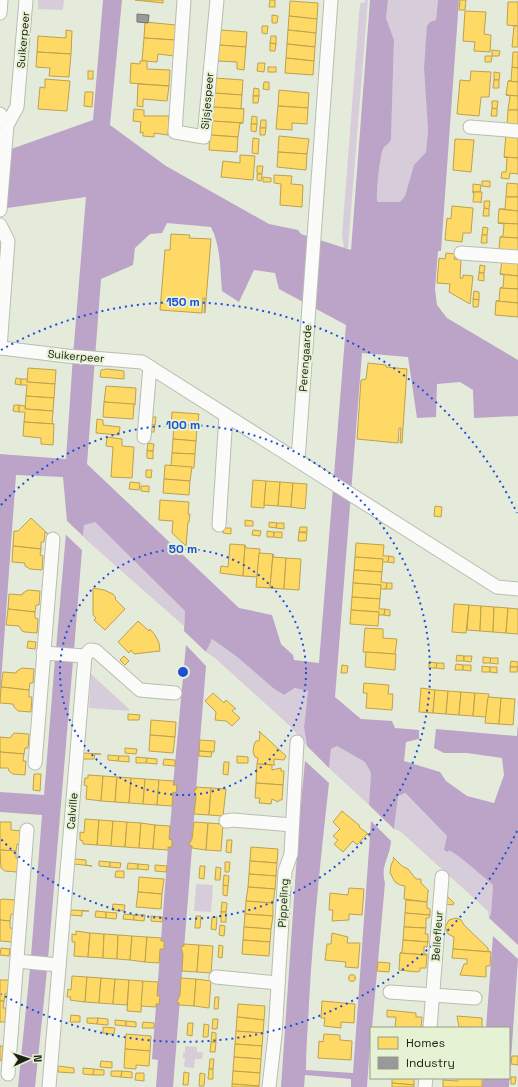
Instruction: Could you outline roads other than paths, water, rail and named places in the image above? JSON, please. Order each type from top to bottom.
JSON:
[{"type":"street","points":[[0,13],[1,0]]},
{"type":"street","name":"Suikerpeer","points":[[0,210],[7,125],[18,107],[26,0]]},
{"type":"street","name":"Sijsjespeer","points":[[184,0],[175,132],[204,137],[217,0]]},
{"type":"street","name":"Perengaarde","points":[[298,460],[331,0]]},
{"type":"street","points":[[0,114],[7,125]]},
{"type":"street","points":[[470,127],[518,131]]},
{"type":"street","name":"Suikerpeer","points":[[0,225],[8,241],[0,348],[67,356],[142,362],[298,460]]},
{"type":"street","points":[[461,253],[518,257]]},
{"type":"street","points":[[144,437],[150,367]]},
{"type":"street","points":[[219,525],[226,415]]},
{"type":"street","points":[[298,460],[497,587],[518,589]]},
{"type":"street","points":[[34,763],[48,654],[53,539]]},
{"type":"street","points":[[48,654],[80,656],[90,650],[96,651],[140,690],[175,693]]},
{"type":"street","name":"Calville","points":[[49,1087],[54,964],[80,656]]},
{"type":"street","name":"Pippeling","points":[[269,1087],[275,1035],[285,871],[291,854],[297,742]]},
{"type":"street","points":[[226,821],[233,820],[292,825]]},
{"type":"street","points":[[8,1074],[21,962],[27,830]]},
{"type":"street","name":"Bellefleur","points":[[430,1027],[442,877]]},
{"type":"street","points":[[21,962],[54,964]]},
{"type":"street","points":[[216,977],[278,983]]},
{"type":"street","points":[[390,992],[475,998]]}]
